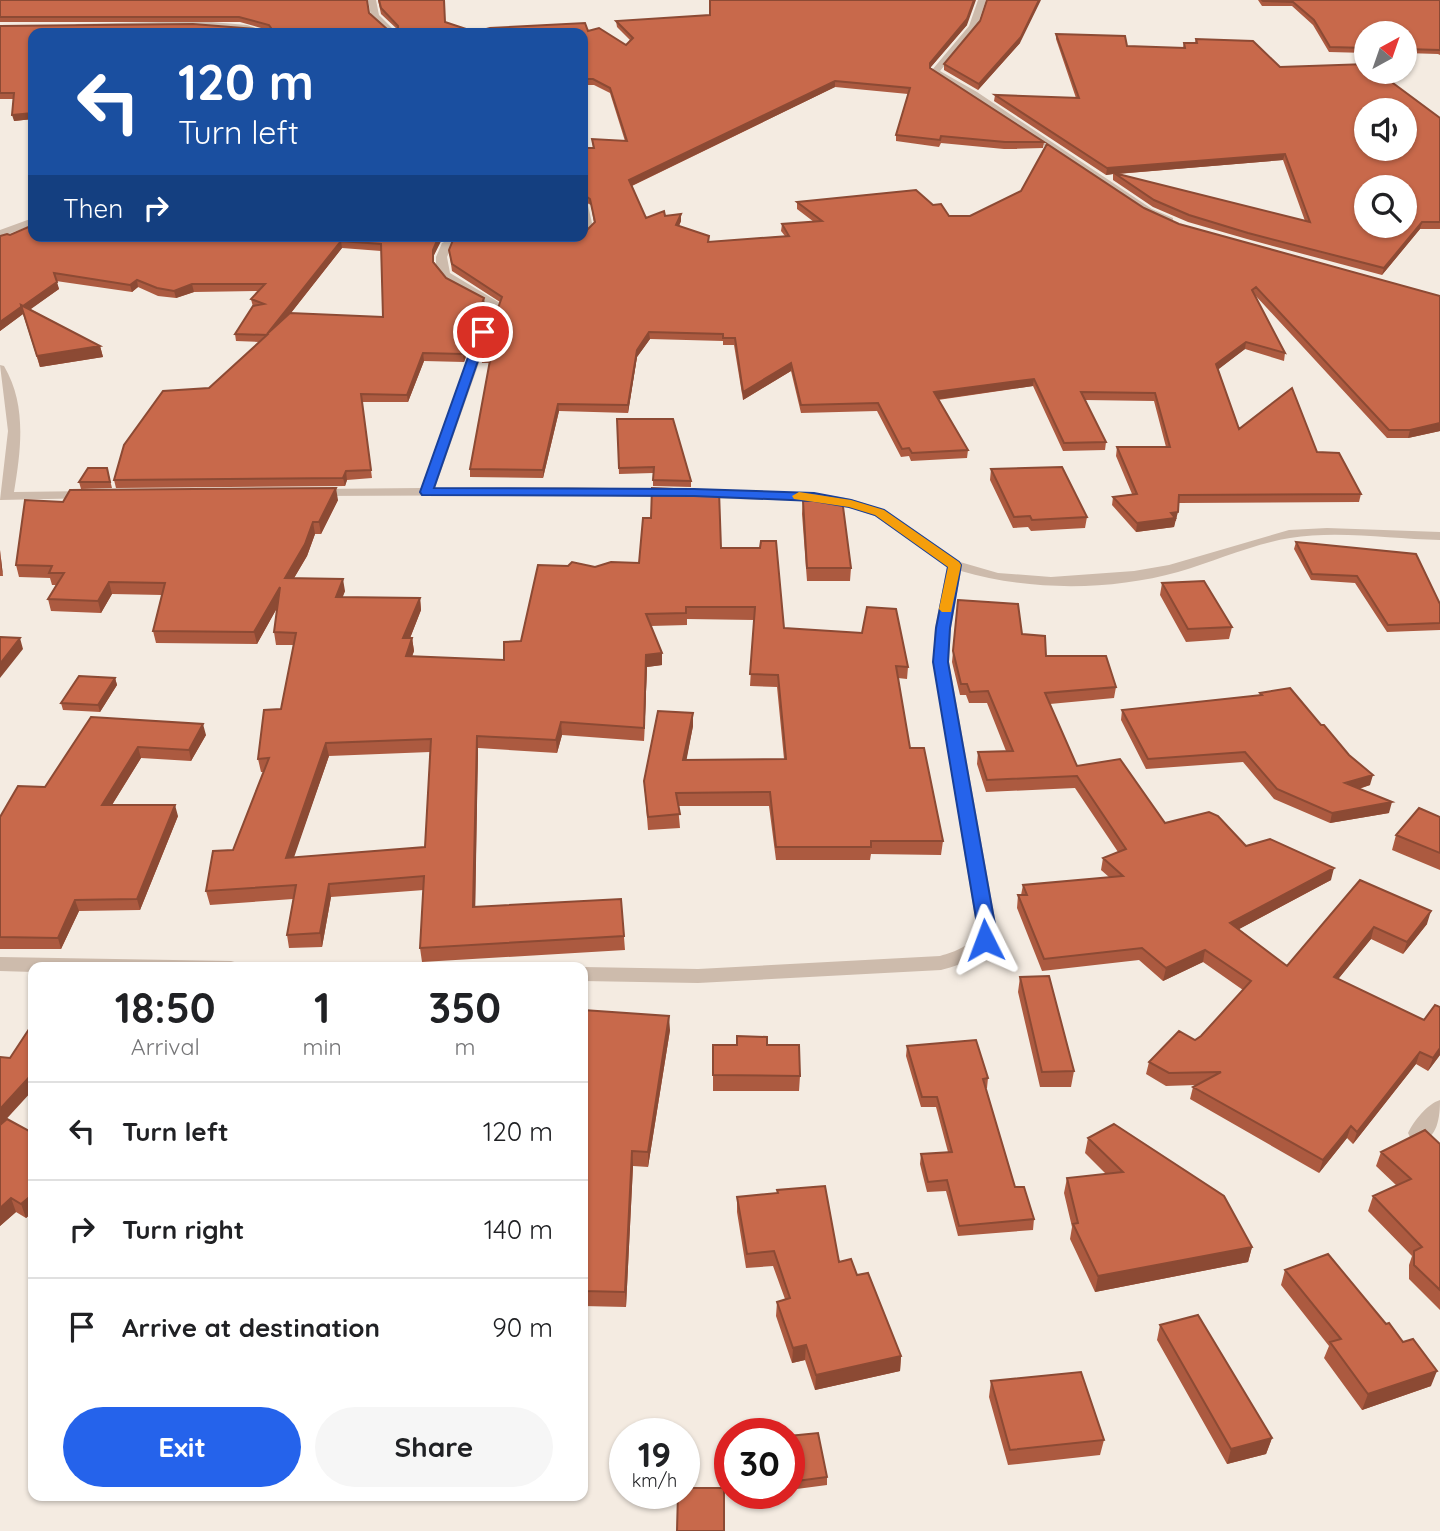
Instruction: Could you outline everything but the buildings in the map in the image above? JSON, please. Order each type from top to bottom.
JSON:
[{"type":"street","points":[[372,0],[375,16],[388,28]]},
{"type":"street","points":[[982,0],[973,26],[936,72],[974,94],[1148,211],[1184,226]]},
{"type":"street","points":[[66,26],[194,24],[243,28]]},
{"type":"street","points":[[0,233],[28,222]]},
{"type":"street","points":[[427,492],[494,303],[451,281],[441,272],[439,258],[450,242]]},
{"type":"street","points":[[0,369],[10,395],[16,432],[4,496],[105,495]]},
{"type":"street","points":[[301,493],[595,491],[814,497],[851,503],[880,513],[955,565],[998,577],[1051,582],[1094,580],[1171,569],[1289,534],[1327,532],[1440,536]]},
{"type":"street","points":[[588,974],[698,976],[941,963],[964,956],[980,946],[987,930],[941,662],[943,628],[955,565]]},
{"type":"street","points":[[0,964],[28,964]]},
{"type":"street","points":[[1419,1133],[1440,1108]]},
{"type":"slow traffic","points":[[799,496],[851,503],[880,513],[955,565],[946,609]]},
{"type":"route","points":[[483,332],[427,492],[568,491],[814,497],[851,503],[880,513],[955,565],[943,628],[941,662],[987,930],[985,940]]}]
